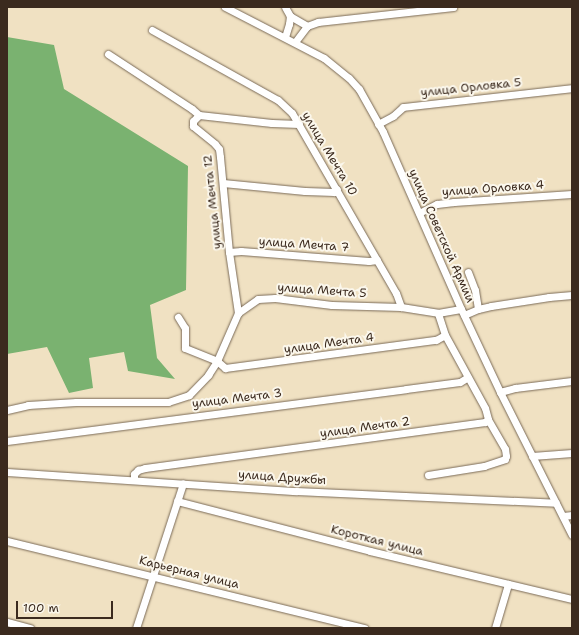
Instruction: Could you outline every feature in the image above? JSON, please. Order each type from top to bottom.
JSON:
[{"type":"street","name":"улица Советской Армии","points":[[225,7],[324,58],[349,78],[358,89],[378,124],[500,392],[572,535]]},
{"type":"street","points":[[285,7],[290,16],[307,26]]},
{"type":"street","points":[[295,42],[307,26],[318,22],[453,7]]},
{"type":"street","points":[[285,37],[290,16]]},
{"type":"street","name":"улица Мечта 10","points":[[152,30],[278,100],[292,113],[338,189],[396,293],[401,307]]},
{"type":"street","points":[[108,54],[199,115],[272,124],[299,124]]},
{"type":"street","name":"улица Орловка 5","points":[[378,124],[393,116],[402,107],[572,88]]},
{"type":"street","name":"улица Мечта 12","points":[[199,115],[193,121],[193,126],[219,149],[229,252],[238,313]]},
{"type":"street","points":[[223,183],[305,191],[334,192],[338,189]]},
{"type":"street","name":"улица Орловка 4","points":[[419,213],[438,204],[454,202],[572,194]]},
{"type":"street","name":"улица Мечта 7","points":[[229,252],[241,251],[370,261],[377,260]]},
{"type":"street","points":[[468,272],[475,290],[478,309]]},
{"type":"street","name":"улица Мечта 5","points":[[238,313],[258,299],[332,305],[401,307],[438,313],[463,312],[549,297],[572,295]]},
{"type":"street","points":[[7,410],[28,405],[76,402],[168,402],[189,395],[208,375],[217,361],[238,313]]},
{"type":"street","points":[[428,475],[484,466],[505,459],[506,456],[505,449],[488,419],[485,408],[445,335],[438,313]]},
{"type":"street","name":"улица Мечта 4","points":[[178,317],[185,328],[185,348],[217,361],[225,368],[436,340],[445,335]]},
{"type":"street","name":"улица Мечта 3","points":[[7,441],[460,382],[468,377]]},
{"type":"street","points":[[500,392],[515,388],[572,381]]},
{"type":"street","name":"улица Мечта 2","points":[[134,480],[134,474],[138,470],[145,468],[480,424],[488,419]]},
{"type":"street","points":[[532,456],[572,453]]},
{"type":"street","name":"улица Дружбы","points":[[7,472],[296,491],[556,503]]},
{"type":"street","points":[[136,628],[183,483]]},
{"type":"street","name":"Короткая улица","points":[[177,501],[572,599]]},
{"type":"street","points":[[563,516],[572,515]]},
{"type":"street","name":"Карьерная улица","points":[[7,541],[365,628]]},
{"type":"street","points":[[496,628],[508,584]]},
{"type":"street","points":[[7,622],[30,628]]},
{"type":"green space","points":[[7,37],[54,45],[64,89],[188,166],[186,290],[150,305],[157,358],[175,379],[128,371],[124,352],[89,358],[93,388],[69,393],[47,347],[7,354]]}]
